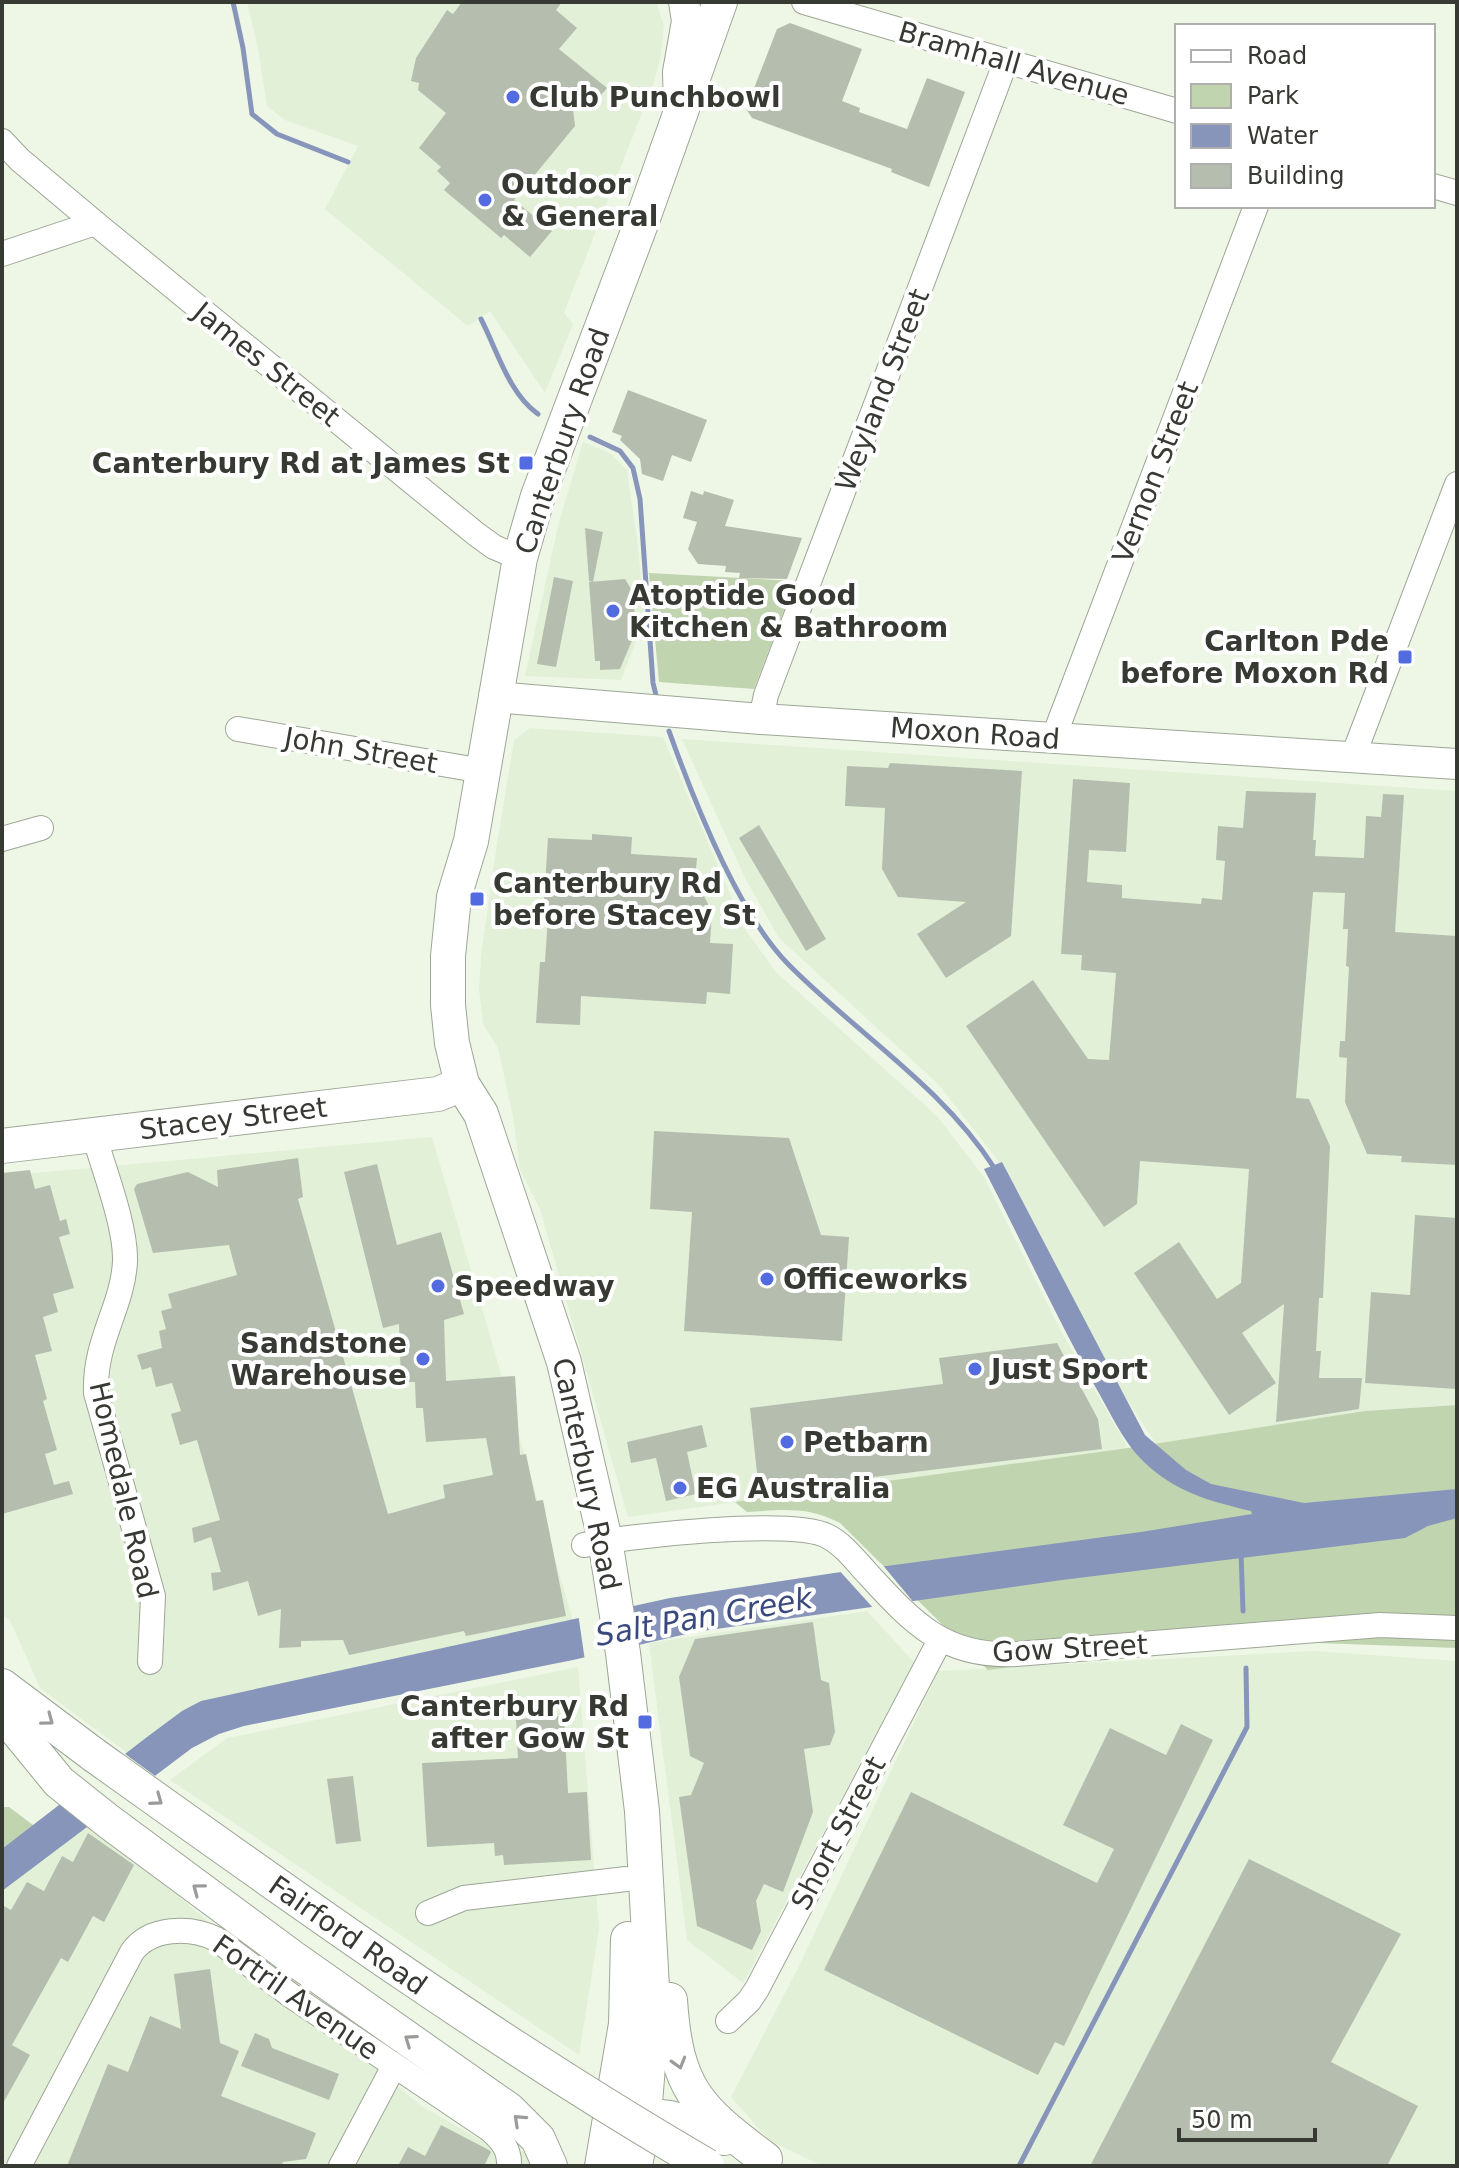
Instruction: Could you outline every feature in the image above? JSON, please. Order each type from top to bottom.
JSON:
[{"type":"highway","name":"Canterbury Road","points":[[617,2134],[653,2005],[642,1811],[612,1656],[564,1362],[481,1114],[462,1084],[450,1034],[448,956],[454,897],[471,841],[520,558],[538,496],[720,2]]},
{"type":"highway","name":"Stacey Street","points":[[2,1146],[438,1094],[462,1084]]},
{"type":"highway","name":"Canterbury Road","points":[[612,1656],[628,1942],[626,2024],[617,2134],[635,2166]]},
{"type":"highway","name":"Fairford Road","points":[[2,1686],[76,1769],[336,1927],[574,2086],[707,2166]]},
{"type":"highway","name":"Fairford Road","points":[[5,1719],[286,1921],[466,2043],[662,2166]]},
{"type":"highway","points":[[76,1769],[293,1958],[474,2084],[521,2121],[538,2139],[550,2166]]},
{"type":"highway","points":[[647,1922],[667,1958],[676,2052],[686,2083],[704,2110],[772,2162]]},
{"type":"highway","points":[[627,2166],[617,2134],[680,2119],[772,2162]]},
{"type":"main road","points":[[679,115],[678,72],[687,21],[684,2]]},
{"type":"main road","name":"Moxon Road","points":[[494,697],[761,719],[1457,764]]},
{"type":"street","name":"Bramhall Avenue","points":[[804,2],[1175,110]]},
{"type":"street","name":"Weyland Street","points":[[761,719],[766,695],[1006,61]]},
{"type":"street","name":"James Street","points":[[2,141],[95,223],[476,534],[494,547],[520,558]]},
{"type":"street","points":[[1435,187],[1457,193]]},
{"type":"street","name":"Vernon Street","points":[[1053,739],[1255,208]]},
{"type":"street","points":[[2,254],[95,223]]},
{"type":"street","points":[[1352,759],[1457,484]]},
{"type":"street","name":"John Street","points":[[238,729],[483,771]]},
{"type":"street","points":[[2,839],[41,828]]},
{"type":"street","name":"Homedale Road","points":[[94,1135],[124,1242],[125,1261],[122,1281],[99,1348],[95,1371],[96,1393],[153,1596],[150,1662]]},
{"type":"street","name":"Gow Street","points":[[594,1543],[665,1534],[796,1529],[826,1535],[845,1550],[916,1624],[940,1640],[971,1651],[1003,1655],[1380,1625],[1457,1628]]},
{"type":"street","name":"Short Street","points":[[728,2021],[757,1989],[940,1640]]},
{"type":"street","points":[[428,1913],[464,1898],[626,1879]]},
{"type":"street","name":"Fortril Avenue","points":[[19,2166],[138,1943],[180,1930],[202,1933],[216,1939],[272,1982],[394,2066],[341,2166]]},
{"type":"street","points":[[394,2066],[499,2137],[506,2149],[509,2166]]},
{"type":"shaded area","points":[[247,2],[656,2],[664,25],[654,82],[564,313],[573,324],[545,393],[490,311],[468,326],[325,209],[358,146],[285,120],[267,106]]},
{"type":"shaded area","points":[[583,442],[610,453],[627,470],[645,618],[621,680],[525,676],[559,522]]},
{"type":"shaded area","points":[[530,728],[663,737],[745,929],[776,972],[937,1116],[984,1177],[1061,1331],[1128,1448],[628,1517],[540,1209],[520,1170],[513,1117],[498,1048],[483,1024],[479,990],[481,956],[494,863],[514,740]]},
{"type":"shaded area","points":[[682,739],[1457,791],[1457,1405],[1365,1411],[1156,1444],[1125,1397],[997,1159],[938,1084],[779,938],[745,878]]},
{"type":"shaded area","points":[[432,1137],[574,1624],[130,1755],[40,1688],[10,1620],[2,1615],[2,1176]]},
{"type":"shaded area","points":[[867,1611],[914,1662],[743,1983],[687,1940],[649,1643]]},
{"type":"shaded area","points":[[1314,1651],[1457,1661],[1457,2166],[823,2166],[770,2141],[731,2097],[799,1966],[938,1671]]},
{"type":"shaded area","points":[[578,1667],[599,1929],[579,2055],[170,1780],[227,1738]]},
{"type":"shaded area","points":[[92,1821],[420,2105],[484,2142],[528,2153],[532,2166],[2,2166],[2,1885]]},
{"type":"green space","points":[[649,573],[795,581],[754,689],[659,682]]},
{"type":"green space","points":[[1457,1405],[1457,1648],[1290,1642],[1127,1653],[988,1670],[840,1523],[805,1512],[747,1512],[735,1502],[1128,1448],[1365,1411]]},
{"type":"green space","points":[[2,1807],[9,1807],[45,1834],[2,1856]]},
{"type":"water","name":"Salt Pan Creek","points":[[1002,1162],[1145,1435],[1186,1470],[1211,1484],[1304,1503],[1457,1489],[1457,1518],[1428,1526],[1405,1538],[1062,1580],[695,1632],[573,1660],[244,1726],[192,1748],[2,1891],[2,1849],[147,1737],[201,1701],[670,1598],[1252,1514],[1251,1511],[1179,1488],[1154,1471],[1128,1444],[1067,1334],[984,1169]]},
{"type":"pier","points":[[881,1563],[915,1604],[875,1610],[837,1568]]},
{"type":"pier","points":[[628,1602],[634,1650],[585,1661],[578,1613]]},
{"type":"pier","points":[[121,1751],[158,1778],[101,1823],[64,1796]]},
{"type":"building","name":"Club Punchbowl","points":[[462,2],[562,2],[556,10],[577,28],[559,49],[607,88],[590,108],[571,92],[575,126],[514,200],[552,231],[530,257],[504,235],[501,238],[444,190],[450,183],[437,171],[441,167],[419,148],[446,113],[418,90],[419,83],[411,81],[416,58],[447,10],[453,14]]},
{"type":"building","points":[[790,23],[862,49],[842,101],[860,108],[859,112],[907,129],[927,78],[965,92],[929,187],[891,172],[892,169],[752,118],[746,109],[777,29]]},
{"type":"building","points":[[628,390],[707,420],[691,462],[672,455],[663,481],[642,474],[640,459],[620,440],[622,436],[612,432]]},
{"type":"building","points":[[691,491],[703,495],[704,491],[734,500],[725,526],[802,538],[787,579],[739,578],[740,573],[725,572],[726,566],[698,564],[688,549],[697,522],[683,518]]},
{"type":"building","points":[[585,528],[603,532],[593,582],[589,581]]},
{"type":"building","points":[[554,577],[573,581],[556,667],[537,664]]},
{"type":"building","name":"Atoptide Good Kitchen & Bathroom","points":[[625,579],[633,592],[636,631],[620,669],[600,670],[600,661],[595,661],[589,582]]},
{"type":"building","points":[[890,763],[1022,771],[1011,936],[946,978],[917,934],[966,902],[898,897],[882,869],[885,808],[845,806],[847,766],[888,768]]},
{"type":"building","points":[[1073,779],[1130,783],[1126,852],[1089,850],[1087,882],[1122,885],[1122,898],[1201,904],[1202,898],[1222,900],[1225,861],[1216,860],[1218,826],[1243,828],[1246,791],[1316,793],[1315,856],[1364,858],[1366,816],[1381,817],[1383,794],[1404,795],[1395,932],[1457,936],[1457,1165],[1401,1162],[1402,1156],[1367,1154],[1345,1102],[1347,1058],[1339,1057],[1340,1041],[1345,1041],[1349,967],[1346,966],[1348,929],[1343,929],[1345,893],[1313,892],[1296,1098],[1309,1099],[1330,1146],[1323,1298],[1319,1298],[1316,1351],[1321,1351],[1319,1378],[1362,1378],[1359,1409],[1276,1422],[1284,1304],[1242,1333],[1276,1383],[1229,1415],[1134,1273],[1179,1242],[1217,1299],[1241,1283],[1249,1169],[1140,1161],[1137,1204],[1104,1227],[966,1026],[1033,980],[1088,1059],[1109,1060],[1116,973],[1081,970],[1082,955],[1061,954]]},
{"type":"building","points":[[759,825],[826,939],[806,951],[739,838]]},
{"type":"building","points":[[592,834],[632,837],[631,854],[697,858],[694,891],[702,892],[712,912],[710,943],[733,944],[730,994],[707,992],[706,1004],[581,996],[580,1025],[536,1023],[540,962],[545,962],[549,901],[544,901],[548,838],[592,840]]},
{"type":"building","points":[[654,1131],[789,1138],[821,1235],[849,1237],[842,1341],[684,1331],[692,1212],[650,1209]]},
{"type":"building","points":[[298,1158],[303,1197],[298,1199],[388,1514],[445,1498],[443,1485],[493,1475],[486,1438],[426,1442],[423,1408],[416,1408],[415,1382],[401,1382],[399,1324],[383,1328],[344,1172],[377,1164],[397,1245],[441,1232],[464,1314],[444,1320],[446,1381],[515,1376],[520,1455],[526,1454],[536,1501],[543,1500],[566,1616],[466,1636],[464,1631],[349,1655],[343,1640],[301,1641],[301,1647],[279,1648],[281,1609],[258,1616],[248,1581],[213,1591],[211,1573],[221,1572],[211,1537],[194,1543],[192,1528],[220,1520],[197,1440],[180,1445],[171,1414],[181,1411],[172,1383],[156,1387],[151,1367],[142,1370],[137,1355],[162,1348],[159,1331],[166,1329],[161,1311],[172,1308],[168,1294],[237,1275],[229,1245],[153,1253],[134,1189],[137,1184],[188,1172],[218,1187],[217,1170]]},
{"type":"building","points":[[30,1170],[35,1189],[50,1185],[60,1221],[66,1219],[70,1234],[59,1237],[74,1288],[53,1294],[58,1312],[43,1317],[52,1351],[35,1355],[47,1399],[43,1401],[57,1450],[45,1454],[54,1485],[69,1481],[73,1494],[2,1514],[2,1173]]},
{"type":"building","points":[[1415,1215],[1457,1218],[1457,1389],[1365,1383],[1371,1292],[1410,1295]]},
{"type":"building","points":[[1057,1343],[1098,1419],[1102,1449],[759,1491],[750,1408],[943,1384],[939,1358]]},
{"type":"building","points":[[702,1425],[707,1447],[687,1452],[696,1494],[666,1501],[656,1458],[631,1463],[627,1442]]},
{"type":"building","points":[[813,1622],[821,1680],[829,1683],[835,1732],[830,1745],[804,1749],[813,1812],[783,1892],[764,1884],[756,1901],[761,1931],[752,1950],[697,1926],[679,1797],[691,1795],[704,1763],[690,1756],[679,1677],[695,1639]]},
{"type":"building","points":[[564,1716],[568,1793],[587,1792],[591,1860],[504,1865],[503,1855],[495,1856],[494,1843],[427,1847],[422,1763],[518,1758],[516,1719]]},
{"type":"building","points":[[1181,1724],[1213,1740],[1064,2046],[1055,2042],[1038,2075],[824,1970],[911,1792],[1097,1883],[1114,1849],[1063,1825],[1110,1728],[1166,1755]]},
{"type":"building","points":[[353,1776],[361,1841],[336,1844],[327,1779]]},
{"type":"building","points":[[88,1833],[134,1865],[104,1922],[93,1916],[68,1962],[61,1958],[12,2045],[30,2055],[2,2105],[2,1905],[11,1910],[27,1882],[44,1891],[62,1856],[73,1862]]},
{"type":"building","points":[[1249,1859],[1401,1934],[1331,2062],[1418,2106],[1387,2166],[1090,2166]]},
{"type":"building","points":[[210,1969],[220,2043],[239,2051],[221,2096],[316,2133],[306,2159],[283,2162],[281,2166],[67,2166],[108,2064],[128,2072],[150,2016],[181,2029],[174,1974]]},
{"type":"building","points":[[255,2033],[269,2039],[272,2048],[339,2074],[329,2100],[241,2066]]},
{"type":"building","points":[[441,2125],[489,2150],[491,2152],[484,2166],[398,2166],[408,2147],[425,2156]]},
{"type":"waterway","points":[[233,2],[252,114],[277,134],[348,162]]},
{"type":"waterway","points":[[481,319],[511,383],[538,414]]},
{"type":"waterway","points":[[590,437],[620,451],[633,468],[640,499],[656,695]]},
{"type":"waterway","points":[[669,731],[719,854],[751,916],[769,942],[814,989],[950,1112],[995,1169]]},
{"type":"waterway","points":[[1241,1552],[1243,1611]]},
{"type":"waterway","points":[[1019,2166],[1247,1727],[1246,1668]]},
{"type":"place","name":"Club Punchbowl","points":[[513,97]]},
{"type":"place","name":"Outdoor & General","points":[[485,200]]},
{"type":"place","name":"Canterbury Rd at James St","points":[[526,463]]},
{"type":"place","name":"Atoptide Good Kitchen & Bathroom","points":[[613,611]]},
{"type":"place","name":"Carlton Pde before Moxon Rd","points":[[1405,657]]},
{"type":"place","name":"Canterbury Rd before Stacey St","points":[[477,899]]},
{"type":"place","name":"Officeworks","points":[[767,1279]]},
{"type":"place","name":"Speedway","points":[[438,1286]]},
{"type":"place","name":"Sandstone Warehouse","points":[[423,1359]]},
{"type":"place","name":"Just Sport","points":[[975,1369]]},
{"type":"place","name":"Petbarn","points":[[787,1442]]},
{"type":"place","name":"EG Australia","points":[[680,1488]]},
{"type":"place","name":"Canterbury Rd after Gow St","points":[[645,1722]]}]
